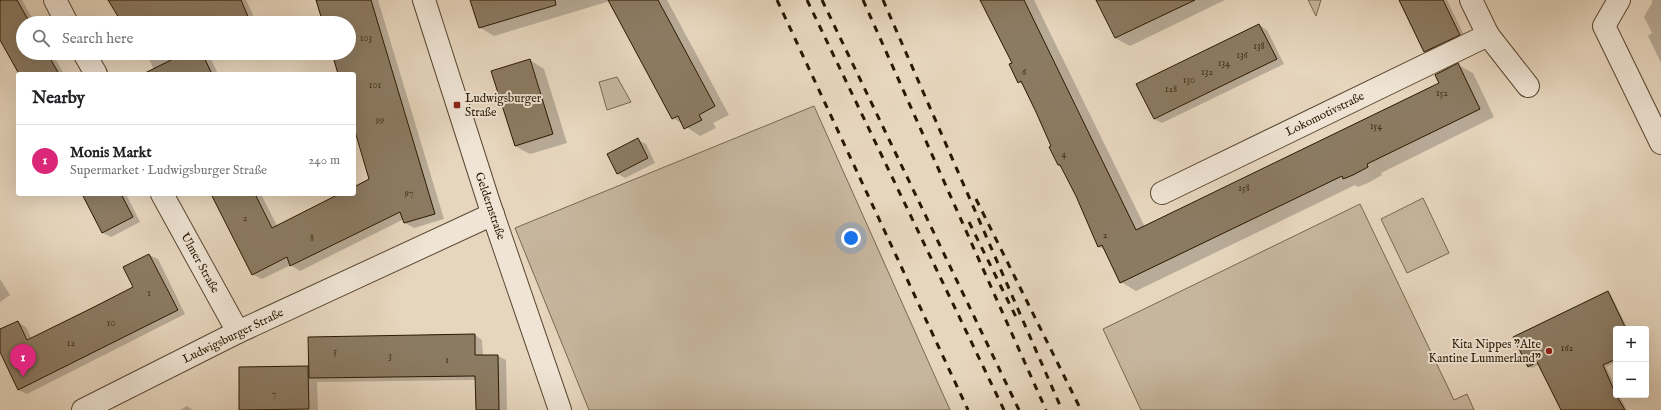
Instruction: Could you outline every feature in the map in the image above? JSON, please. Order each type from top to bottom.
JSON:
[{"type":"street","points":[[54,0],[63,16]]},
{"type":"street","name":"Geldernstraße","points":[[424,0],[493,214],[560,410]]},
{"type":"street","points":[[1471,0],[1488,34],[1528,86]]},
{"type":"street","points":[[1619,0],[1604,26],[1661,143]]},
{"type":"street","name":"Lokomotivstraße","points":[[1162,193],[1488,34]]},
{"type":"street","points":[[88,60],[95,72]]},
{"type":"street","name":"Ulmer Straße","points":[[163,196],[238,332]]},
{"type":"street","name":"Ludwigsburger Straße","points":[[83,410],[238,332],[493,214]]},
{"type":"shaded area","points":[[1308,0],[1321,0],[1316,16]]},
{"type":"shaded area","points":[[617,77],[631,102],[607,110],[599,82]]},
{"type":"shaded area","points":[[814,106],[950,410],[589,410],[515,228]]},
{"type":"shaded area","points":[[1423,198],[1449,253],[1407,273],[1381,219]]},
{"type":"shaded area","points":[[1360,204],[1454,400],[1467,394],[1474,410],[1141,410],[1103,329]]},
{"type":"building","points":[[0,0],[17,0],[26,16],[16,16],[16,60],[51,60],[58,72],[18,72],[0,40]]},
{"type":"building","points":[[108,0],[241,0],[248,16],[118,16]]},
{"type":"building","points":[[316,0],[371,0],[435,214],[404,223],[400,212],[290,266],[287,257],[252,275],[212,196],[256,196],[272,228],[335,196],[356,196],[356,186],[369,179],[356,135],[356,72],[337,72],[334,60],[356,60],[356,16],[321,16]]},
{"type":"building","points":[[470,0],[555,0],[556,5],[479,28]]},
{"type":"building","points":[[608,0],[658,0],[715,106],[699,115],[702,120],[684,129],[678,116],[672,119]]},
{"type":"building","points":[[980,0],[1024,0],[1136,230],[1439,83],[1435,75],[1458,63],[1480,109],[1367,164],[1368,167],[1353,175],[1343,179],[1342,176],[1120,283],[1102,245],[1098,247],[1076,196],[1049,147],[1051,146],[1036,112],[1021,81],[1018,83],[1009,64],[1012,63]]},
{"type":"building","points":[[1096,0],[1195,0],[1115,38]]},
{"type":"building","points":[[1399,0],[1443,0],[1460,35],[1424,52]]},
{"type":"building","points":[[1259,24],[1277,59],[1154,119],[1136,84]]},
{"type":"building","points":[[530,59],[553,134],[515,146],[491,71]]},
{"type":"building","points":[[171,60],[205,60],[211,72],[147,72]]},
{"type":"building","points":[[638,138],[648,158],[617,174],[607,154]]},
{"type":"building","points":[[83,196],[122,196],[133,217],[102,233]]},
{"type":"building","points":[[149,254],[178,310],[18,390],[0,352],[0,329],[18,321],[27,340],[92,308],[133,287],[123,267]]},
{"type":"building","points":[[1608,291],[1625,326],[1613,326],[1613,360],[1603,365],[1613,388],[1613,398],[1618,398],[1625,410],[1561,410],[1537,362],[1528,367],[1513,337]]},
{"type":"building","points":[[475,334],[475,355],[498,355],[499,410],[476,410],[475,376],[309,378],[308,337]]},
{"type":"building","points":[[308,366],[309,409],[239,410],[239,367]]},
{"type":"railway","points":[[777,0],[968,410]]},
{"type":"railway","points":[[807,0],[1004,410]]},
{"type":"railway","points":[[822,0],[1019,410]]},
{"type":"railway","points":[[863,0],[1046,410]]},
{"type":"railway","points":[[883,0],[1062,410]]},
{"type":"railway","points":[[976,199],[1081,410]]},
{"type":"railway","points":[[969,222],[1017,319]]},
{"type":"place","name":"Ludwigsburger Straße","points":[[457,105]]},
{"type":"place","name":"Kita Nippes \"Alte Kantine Lummerland\"","points":[[1549,351]]},
{"type":"place","name":"Monis Markt","points":[[23,377]]}]
